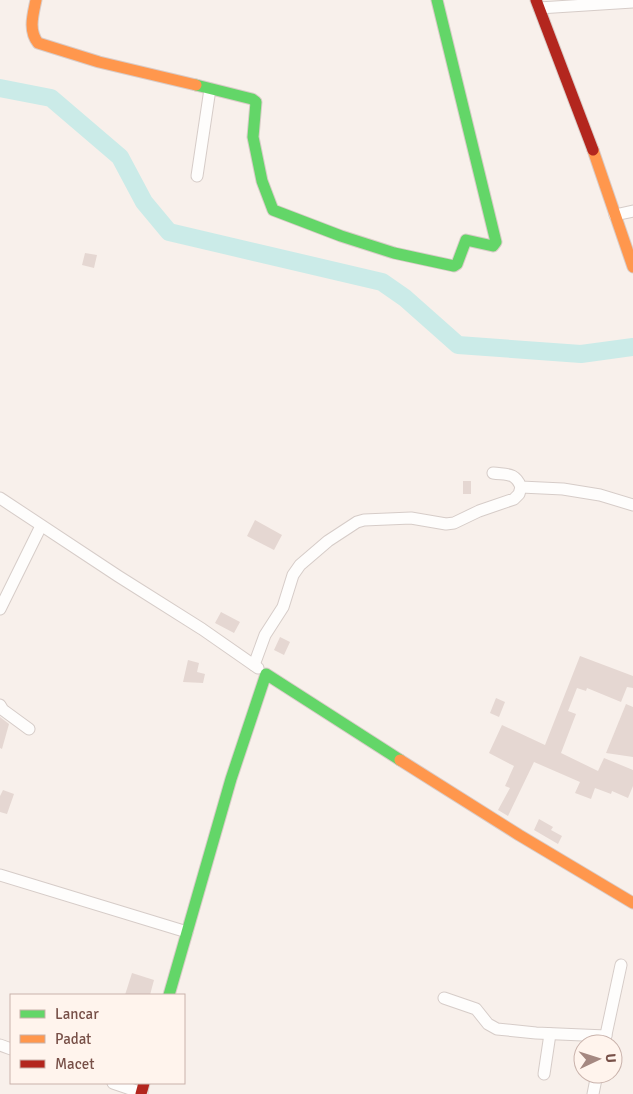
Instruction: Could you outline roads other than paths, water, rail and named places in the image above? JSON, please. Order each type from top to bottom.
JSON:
[{"type":"main road","points":[[36,0],[32,31],[33,38],[38,43],[99,62],[252,99],[256,102],[254,143],[262,181],[273,210],[341,236],[394,253],[454,266],[457,264],[466,240],[493,246],[496,242],[437,0]]},
{"type":"main road","points":[[538,4],[595,156],[633,267]]},
{"type":"main road","points":[[169,994],[231,779],[266,674],[519,835],[633,902]]},
{"type":"street","points":[[538,4],[633,2]]},
{"type":"street","points":[[197,176],[210,89]]},
{"type":"street","points":[[615,215],[633,211]]},
{"type":"street","points":[[254,664],[265,634],[283,607],[296,570],[335,536],[356,522],[364,520],[411,518],[446,524],[454,523],[514,499],[519,494],[521,487],[518,479],[513,476],[493,474]]},
{"type":"street","points":[[521,487],[600,495],[633,505]]},
{"type":"street","points":[[0,498],[202,629],[266,674]]},
{"type":"street","points":[[0,609],[41,526]]},
{"type":"street","points":[[0,705],[3,710],[29,729]]},
{"type":"street","points":[[0,875],[187,932]]},
{"type":"street","points":[[606,1034],[621,964]]},
{"type":"street","points":[[444,998],[476,1009],[488,1024],[497,1029],[573,1037]]},
{"type":"street","points":[[544,1074],[550,1034]]},
{"type":"street","points":[[117,1084],[143,1090]]},
{"type":"waterway","points":[[0,88],[51,98],[120,157],[144,202],[169,232],[382,282],[405,298],[458,345],[581,354],[633,347]]}]
